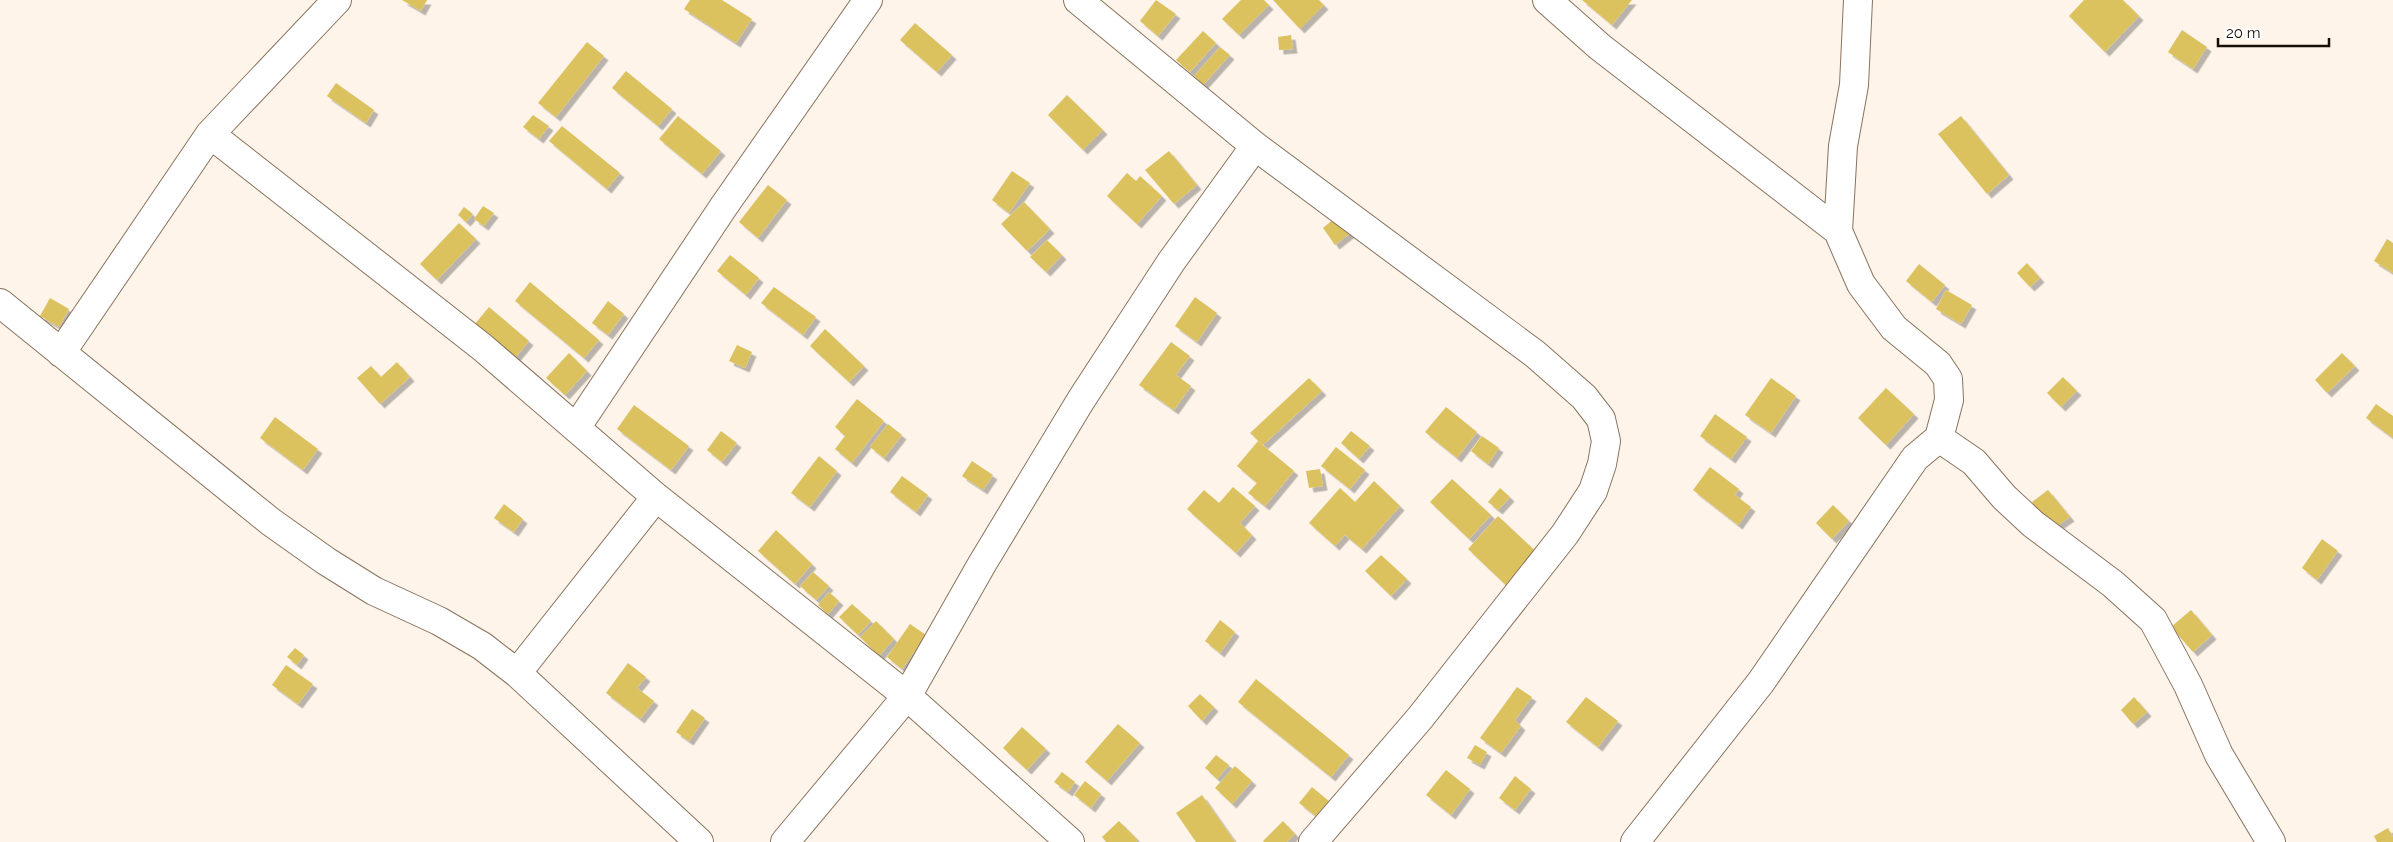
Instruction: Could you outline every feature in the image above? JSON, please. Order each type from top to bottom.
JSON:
[{"type":"street","points":[[61,353],[210,134],[337,0]]},
{"type":"street","points":[[576,428],[724,206],[868,0]]},
{"type":"street","points":[[1078,0],[1255,146],[1535,354],[1584,397],[1601,419],[1606,441],[1602,464],[1593,490],[1565,534],[1420,718],[1313,842]]},
{"type":"street","points":[[1547,0],[1600,47],[1838,231]]},
{"type":"street","points":[[1635,842],[1761,682],[1915,458],[1939,438],[1949,400],[1948,379],[1938,364],[1894,328],[1861,284],[1838,231],[1843,146],[1854,85],[1858,0]]},
{"type":"street","points":[[210,134],[482,347],[656,497],[907,696],[1070,842]]},
{"type":"street","points":[[785,842],[907,696],[982,564],[1081,400],[1171,262],[1255,146]]},
{"type":"street","points":[[0,303],[272,522],[326,561],[374,591],[439,621],[482,646],[517,674],[699,842]]},
{"type":"street","points":[[1939,438],[1974,462],[2004,497],[2033,524],[2113,584],[2153,620],[2188,685],[2219,755],[2271,842]]},
{"type":"street","points":[[517,674],[656,497]]},
{"type":"building","points":[[402,0],[427,0],[421,11]]},
{"type":"building","points":[[690,0],[722,0],[752,19],[736,43],[684,9]]},
{"type":"building","points":[[1156,0],[1176,14],[1158,36],[1140,21]]},
{"type":"building","points":[[1241,0],[1264,0],[1269,5],[1239,35],[1222,19]]},
{"type":"building","points":[[1273,0],[1319,0],[1324,5],[1300,29]]},
{"type":"building","points":[[1582,0],[1632,0],[1612,25]]},
{"type":"building","points":[[2084,0],[2123,0],[2139,16],[2105,52],[2069,16]]},
{"type":"building","points":[[915,23],[952,55],[937,72],[900,40]]},
{"type":"building","points":[[2182,30],[2207,47],[2193,69],[2168,52]]},
{"type":"building","points":[[1203,31],[1216,43],[1190,72],[1176,60]]},
{"type":"building","points":[[1291,35],[1293,49],[1279,50],[1278,37]]},
{"type":"building","points":[[587,42],[604,56],[556,117],[538,103]]},
{"type":"building","points":[[1220,47],[1230,55],[1203,85],[1194,76]]},
{"type":"building","points":[[626,71],[672,109],[658,126],[612,88]]},
{"type":"building","points":[[336,83],[374,110],[366,123],[327,96]]},
{"type":"building","points":[[1067,95],[1103,130],[1083,150],[1048,115]]},
{"type":"building","points":[[533,115],[549,126],[539,139],[523,127]]},
{"type":"building","points":[[678,116],[721,151],[702,174],[659,139]]},
{"type":"building","points":[[1961,116],[2009,175],[1987,194],[1938,134]]},
{"type":"building","points":[[562,126],[620,173],[607,189],[549,141]]},
{"type":"building","points":[[1169,151],[1197,185],[1174,204],[1145,170]]},
{"type":"building","points":[[1012,171],[1030,183],[1009,213],[992,200]]},
{"type":"building","points":[[1127,173],[1136,181],[1140,176],[1162,196],[1137,224],[1107,196]]},
{"type":"building","points":[[768,185],[787,200],[758,238],[739,222]]},
{"type":"building","points":[[1024,202],[1050,229],[1027,251],[1001,224]]},
{"type":"building","points":[[483,206],[494,213],[484,226],[474,219]]},
{"type":"building","points":[[464,207],[473,214],[466,222],[458,215]]},
{"type":"building","points":[[1340,214],[1353,231],[1335,245],[1323,228]]},
{"type":"building","points":[[459,223],[476,239],[437,280],[420,264]]},
{"type":"building","points":[[2387,239],[2393,243],[2393,273],[2374,261]]},
{"type":"building","points":[[1047,240],[1062,255],[1046,272],[1030,257]]},
{"type":"building","points":[[730,255],[759,278],[746,295],[717,271]]},
{"type":"building","points":[[2027,263],[2040,278],[2030,287],[2017,273]]},
{"type":"building","points":[[1919,264],[1945,285],[1932,302],[1906,281]]},
{"type":"building","points":[[530,282],[599,340],[584,358],[515,301]]},
{"type":"building","points":[[774,287],[816,317],[803,335],[761,303]]},
{"type":"building","points":[[1946,290],[1972,305],[1961,324],[1936,309]]},
{"type":"building","points":[[1195,297],[1217,313],[1197,342],[1175,326]]},
{"type":"building","points":[[50,298],[69,309],[59,327],[40,316]]},
{"type":"building","points":[[608,301],[624,314],[608,335],[592,323]]},
{"type":"building","points":[[489,307],[529,341],[514,359],[474,325]]},
{"type":"building","points":[[825,329],[864,366],[849,382],[810,346]]},
{"type":"building","points":[[1171,342],[1190,356],[1176,375],[1191,386],[1174,410],[1139,385]]},
{"type":"building","points":[[737,345],[752,352],[745,368],[729,361]]},
{"type":"building","points":[[569,353],[587,371],[565,395],[546,378]]},
{"type":"building","points":[[2342,353],[2355,366],[2327,393],[2315,380]]},
{"type":"building","points":[[397,362],[410,377],[380,404],[357,378],[371,366],[381,377]]},
{"type":"building","points":[[2063,377],[2077,391],[2061,407],[2047,393]]},
{"type":"building","points":[[1309,378],[1322,391],[1263,445],[1250,433]]},
{"type":"building","points":[[1771,378],[1796,396],[1771,433],[1745,415]]},
{"type":"building","points":[[1886,388],[1914,414],[1886,445],[1858,418]]},
{"type":"building","points":[[857,399],[884,421],[852,463],[835,449],[845,436],[835,427]]},
{"type":"building","points":[[2376,404],[2393,416],[2393,438],[2366,418]]},
{"type":"building","points":[[634,405],[689,446],[671,470],[617,429]]},
{"type":"building","points":[[1446,407],[1477,432],[1457,458],[1425,432]]},
{"type":"building","points":[[1715,414],[1747,437],[1731,459],[1700,436]]},
{"type":"building","points":[[275,417],[318,449],[303,470],[260,438]]},
{"type":"building","points":[[888,424],[902,435],[884,458],[870,447]]},
{"type":"building","points":[[721,431],[737,443],[722,462],[707,450]]},
{"type":"building","points":[[1351,431],[1370,446],[1359,459],[1341,443]]},
{"type":"building","points":[[1482,436],[1499,448],[1488,464],[1471,451]]},
{"type":"building","points":[[1258,441],[1294,471],[1265,506],[1248,493],[1257,483],[1237,466]]},
{"type":"building","points":[[1336,447],[1365,470],[1350,489],[1321,466]]},
{"type":"building","points":[[819,456],[837,471],[810,507],[791,493]]},
{"type":"building","points":[[972,461],[993,475],[983,490],[962,476]]},
{"type":"building","points":[[1710,467],[1739,489],[1735,495],[1751,507],[1738,525],[1693,490]]},
{"type":"building","points":[[1320,469],[1323,486],[1309,488],[1306,471]]},
{"type":"building","points":[[902,476],[928,495],[916,512],[890,492]]},
{"type":"building","points":[[1452,479],[1491,515],[1469,539],[1430,502]]},
{"type":"building","points":[[1374,481],[1400,506],[1362,549],[1345,535],[1335,546],[1309,523],[1340,488],[1355,502]]},
{"type":"building","points":[[1233,487],[1255,506],[1240,523],[1252,535],[1236,553],[1187,509],[1204,490],[1219,503]]},
{"type":"building","points":[[1500,488],[1510,497],[1498,510],[1488,502]]},
{"type":"building","points":[[2048,490],[2070,517],[2053,529],[2032,502]]},
{"type":"building","points":[[504,504],[523,519],[514,532],[494,518]]},
{"type":"building","points":[[1833,505],[1849,521],[1832,539],[1816,523]]},
{"type":"building","points":[[1498,516],[1543,558],[1512,591],[1468,549]]},
{"type":"building","points":[[776,530],[812,564],[795,584],[758,551]]},
{"type":"building","points":[[2322,539],[2338,551],[2317,580],[2302,568]]},
{"type":"building","points":[[1381,555],[1407,579],[1391,596],[1365,571]]},
{"type":"building","points":[[813,572],[829,586],[816,600],[800,586]]},
{"type":"building","points":[[829,592],[839,601],[828,614],[818,605]]},
{"type":"building","points":[[852,604],[871,621],[858,635],[839,617]]},
{"type":"building","points":[[2191,610],[2212,635],[2193,652],[2171,627]]},
{"type":"building","points":[[1220,620],[1235,632],[1220,653],[1205,641]]},
{"type":"building","points":[[876,621],[894,639],[879,656],[860,637]]},
{"type":"building","points":[[910,624],[926,635],[902,669],[887,657]]},
{"type":"building","points":[[295,648],[304,655],[297,665],[287,657]]},
{"type":"building","points":[[628,663],[646,677],[637,688],[654,701],[640,719],[606,693]]},
{"type":"building","points":[[286,665],[313,684],[298,704],[272,685]]},
{"type":"building","points":[[1256,679],[1349,755],[1331,777],[1238,702]]},
{"type":"building","points":[[1517,687],[1532,697],[1515,720],[1521,726],[1501,753],[1480,738]]},
{"type":"building","points":[[1200,694],[1214,707],[1202,721],[1188,706]]},
{"type":"building","points":[[1586,697],[1618,721],[1598,747],[1566,722]]},
{"type":"building","points":[[2134,697],[2147,712],[2133,724],[2121,710]]},
{"type":"building","points":[[692,709],[705,718],[689,741],[676,732]]},
{"type":"building","points":[[1118,724],[1140,743],[1107,781],[1085,762]]},
{"type":"building","points":[[1022,727],[1046,749],[1027,770],[1003,748]]},
{"type":"building","points":[[1475,745],[1487,752],[1480,765],[1467,758]]},
{"type":"building","points":[[1216,755],[1229,765],[1217,779],[1205,768]]},
{"type":"building","points":[[1235,766],[1252,781],[1232,804],[1215,788]]},
{"type":"building","points":[[1446,770],[1470,789],[1451,815],[1426,795]]},
{"type":"building","points":[[1062,772],[1075,782],[1068,792],[1054,782]]},
{"type":"building","points":[[1515,776],[1531,789],[1515,810],[1499,798]]},
{"type":"building","points":[[1085,781],[1101,794],[1091,808],[1074,795]]},
{"type":"building","points":[[1312,787],[1330,802],[1317,817],[1299,803]]},
{"type":"building","points":[[1202,795],[1235,842],[1196,842],[1176,813]]},
{"type":"building","points":[[1119,821],[1138,840],[1136,842],[1106,842],[1102,837]]},
{"type":"building","points":[[1283,821],[1295,834],[1287,842],[1264,842],[1263,841]]},
{"type":"building","points":[[2388,828],[2393,837],[2393,842],[2377,842],[2374,836]]}]
